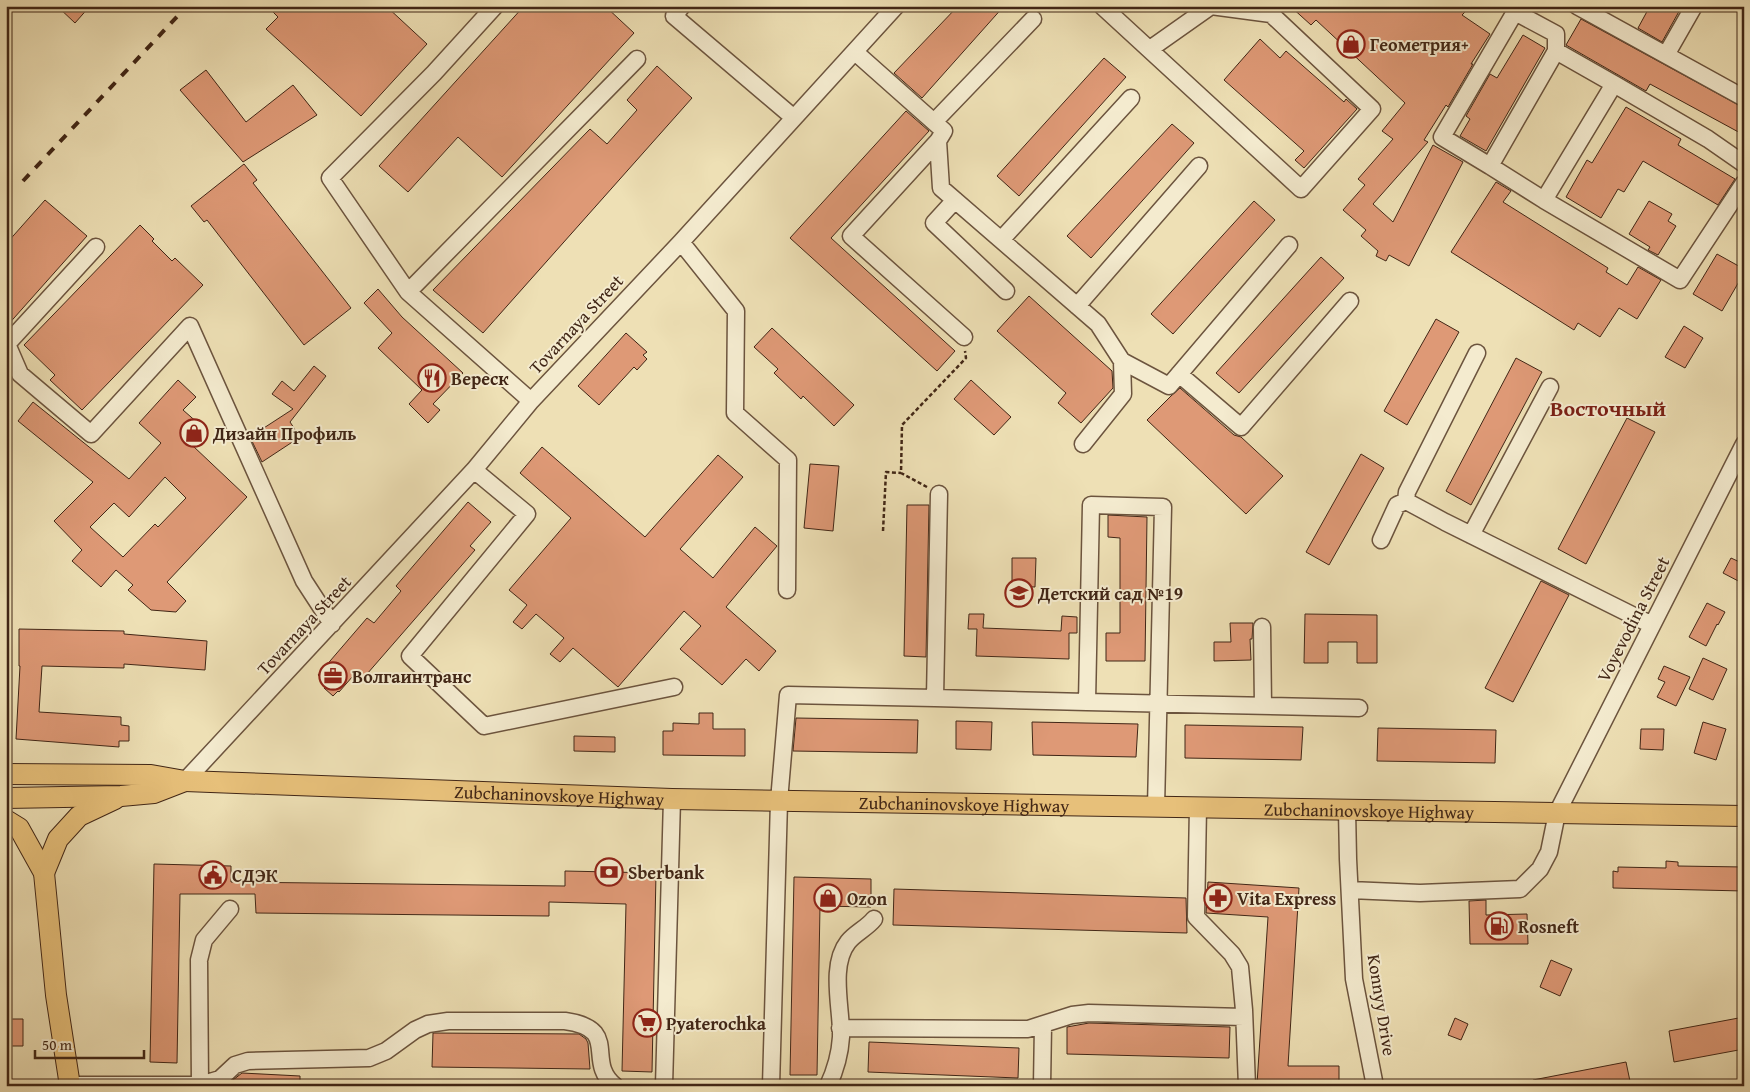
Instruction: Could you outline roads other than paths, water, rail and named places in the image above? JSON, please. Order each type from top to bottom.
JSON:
[{"type":"main road","name":"Zubchaninovskoye Highway","points":[[6,774],[151,775],[185,782],[672,799],[1744,816]]},
{"type":"main road","name":"Zubchaninovskoye Highway","points":[[6,798],[121,796],[154,793],[185,782]]},
{"type":"main road","points":[[44,874],[58,839],[79,816],[121,796]]},
{"type":"main road","points":[[6,820],[19,828],[44,874],[56,995],[70,1085]]},
{"type":"main road","points":[[6,837],[33,854]]},
{"type":"street","points":[[495,6],[434,73],[330,178],[408,292],[531,400]]},
{"type":"street","points":[[682,6],[674,16],[794,118]]},
{"type":"street","name":"Tovarnaya Street","points":[[185,782],[474,470],[531,400],[681,242],[896,6]]},
{"type":"street","points":[[1102,6],[1301,189],[1372,109],[1274,10],[1211,6],[1150,50]]},
{"type":"street","points":[[1577,6],[1744,98]]},
{"type":"street","points":[[1666,55],[1694,6]]},
{"type":"street","points":[[1490,166],[1556,51],[1556,34],[1515,12],[1442,137],[1544,200],[1680,280],[1744,183]]},
{"type":"street","points":[[934,122],[1033,19]]},
{"type":"street","points":[[1556,51],[1708,140],[1744,164]]},
{"type":"street","points":[[855,52],[944,131],[938,141],[851,236],[964,337]]},
{"type":"street","points":[[408,292],[637,59]]},
{"type":"street","points":[[1544,200],[1614,84]]},
{"type":"street","points":[[1001,240],[1131,98]]},
{"type":"street","points":[[938,141],[941,188],[1098,324],[1122,361],[1169,386],[1289,245]]},
{"type":"street","points":[[1077,306],[1199,166]]},
{"type":"street","points":[[955,200],[934,223],[1006,291]]},
{"type":"street","points":[[681,242],[736,311],[735,413],[788,460],[787,590]]},
{"type":"street","points":[[96,247],[7,344],[20,374],[92,434],[190,326],[304,581],[332,624]]},
{"type":"street","points":[[1179,374],[1241,427],[1350,301]]},
{"type":"street","points":[[1406,501],[1407,492],[1477,352]]},
{"type":"street","points":[[1083,444],[1123,394],[1122,361]]},
{"type":"street","points":[[1471,535],[1550,387]]},
{"type":"street","name":"Voyevodina Street","points":[[1350,890],[1420,893],[1520,889],[1540,869],[1549,852],[1557,813],[1744,444]]},
{"type":"street","points":[[474,470],[528,514],[410,656],[484,726],[674,687]]},
{"type":"street","points":[[935,698],[939,494]]},
{"type":"street","points":[[1406,501],[1652,625]]},
{"type":"street","points":[[1380,540],[1397,505],[1406,501]]},
{"type":"street","points":[[1087,702],[1091,505],[1163,507],[1156,807]]},
{"type":"street","points":[[1262,627],[1263,706]]},
{"type":"street","points":[[771,1086],[779,801],[788,696],[1359,708]]},
{"type":"street","points":[[664,1086],[672,799]]},
{"type":"street","points":[[1198,807],[1196,917],[1232,954],[1240,967],[1246,1086]]},
{"type":"street","name":"Konnyy Drive","points":[[1347,810],[1354,979],[1375,1086]]},
{"type":"street","points":[[200,1085],[199,960],[204,940],[230,909]]},
{"type":"street","points":[[828,1086],[836,1067],[841,1036],[838,980],[842,954],[848,942],[874,919]]},
{"type":"street","points":[[840,1028],[1028,1029],[1072,1015],[1089,1013],[1244,1017]]},
{"type":"street","points":[[70,1085],[200,1085],[220,1082],[235,1065],[248,1061],[369,1058],[386,1051],[408,1035],[428,1024],[448,1021],[565,1021],[580,1023],[590,1027],[594,1032],[598,1038],[600,1058],[607,1080],[614,1086]]},
{"type":"street","points":[[1042,1086],[1043,1025]]},
{"type":"railway","points":[[23,181],[187,6]]},
{"type":"place","name":"Геометрия+","points":[[1351,44]]},
{"type":"place","name":"Вереск","points":[[432,378]]},
{"type":"place","name":"Дизайн Профиль","points":[[194,433]]},
{"type":"place","name":"Детский сад №19","points":[[1019,593]]},
{"type":"place","name":"Волгаинтранс","points":[[333,676]]},
{"type":"place","name":"Sberbank","points":[[609,872]]},
{"type":"place","name":"СДЭК","points":[[213,875]]},
{"type":"place","name":"Ozon","points":[[828,898]]},
{"type":"place","name":"Vita Express","points":[[1218,898]]},
{"type":"place","name":"Rosneft","points":[[1499,926]]},
{"type":"place","name":"Pyaterochka","points":[[647,1023]]},
{"type":"district","name":"Восточный","points":[[1608,408]]}]
